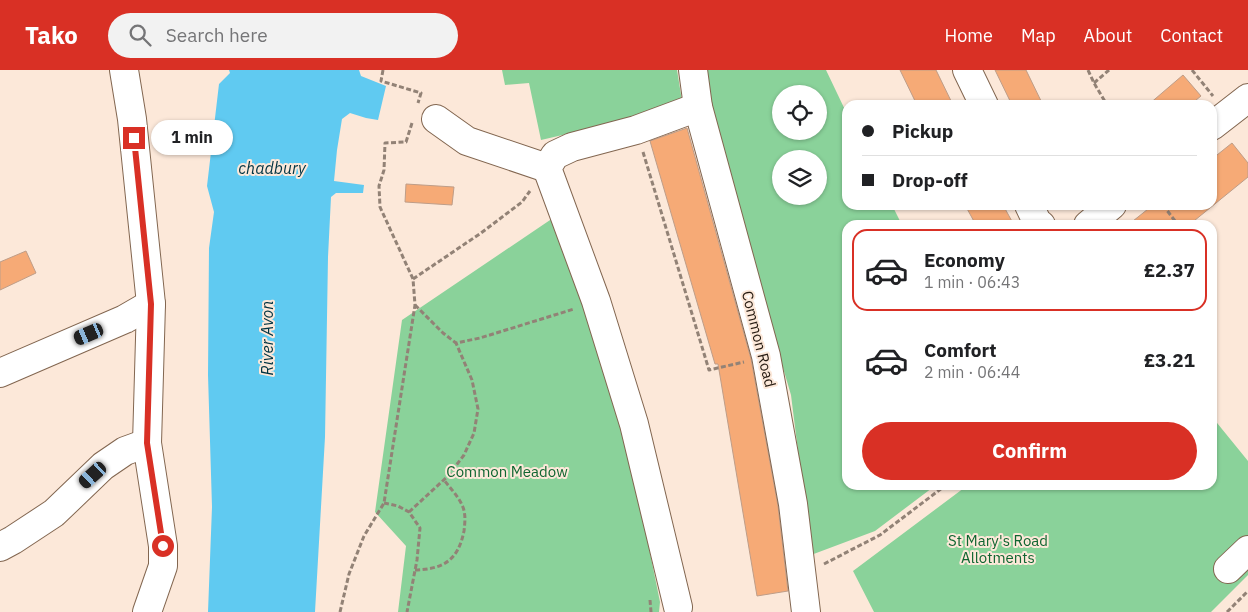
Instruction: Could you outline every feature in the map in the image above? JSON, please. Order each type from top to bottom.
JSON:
[{"type":"street","points":[[124,70],[132,120],[151,304],[147,443],[163,546],[163,566],[149,604],[130,612]]},
{"type":"street","name":"Common Road","points":[[692,70],[698,107],[766,356],[793,504],[806,612]]},
{"type":"street","points":[[967,70],[982,100]]},
{"type":"street","points":[[678,607],[634,424],[596,301],[547,168],[555,154],[572,147],[636,130],[698,107]]},
{"type":"street","points":[[422,115],[466,141],[547,168]]},
{"type":"street","points":[[1094,220],[1106,210]]},
{"type":"street","points":[[0,373],[125,318],[151,304]]},
{"type":"street","points":[[0,547],[54,513],[103,466],[125,451],[147,443]]},
{"type":"street","points":[[1228,569],[1248,550]]},
{"type":"path","points":[[340,612],[349,574],[364,536],[384,503],[415,305],[413,279],[380,207],[379,186],[384,170],[385,143],[406,142],[422,115],[421,93],[381,81],[383,70]]},
{"type":"path","points":[[1088,70],[1104,100]]},
{"type":"path","points":[[1094,83],[1109,70]]},
{"type":"path","points":[[1192,70],[1229,113]]},
{"type":"path","points":[[636,130],[709,370],[766,356]]},
{"type":"path","points":[[413,279],[481,233],[522,202],[547,168]]},
{"type":"path","points":[[410,512],[448,476],[464,455],[474,433],[478,409],[472,380],[456,343],[443,333],[415,305]]},
{"type":"path","points":[[456,343],[480,338],[576,308]]},
{"type":"path","points":[[415,570],[430,570],[439,567],[453,557],[462,538],[466,520],[463,506],[444,480]]},
{"type":"path","points":[[823,564],[880,535],[939,490]]},
{"type":"path","points":[[384,503],[398,506],[410,512],[420,528],[417,560],[407,612]]},
{"type":"path","points":[[1227,612],[1248,591]]},
{"type":"path","points":[[650,597],[650,612]]},
{"type":"green space","points":[[502,70],[677,70],[683,107],[541,140],[529,83],[505,85]]},
{"type":"green space","points":[[702,70],[826,70],[842,104],[842,210],[894,210],[900,220],[842,220],[842,490],[929,490],[875,531],[811,555],[791,395],[758,283]]},
{"type":"green space","name":"Common Meadow","points":[[556,216],[623,420],[660,602],[659,612],[398,612],[406,546],[375,512],[402,320]]},
{"type":"green space","name":"St Mary's Road Allotments","points":[[1217,423],[1248,461],[1248,575],[1211,612],[874,612],[853,571],[961,490],[1217,490]]},
{"type":"water","name":"chadbury","points":[[229,70],[359,70],[361,76],[386,86],[378,120],[350,113],[342,119],[337,150],[334,181],[364,185],[363,193],[336,193],[331,197],[325,437],[315,612],[208,612],[212,507],[208,375],[209,248],[214,212],[207,186],[219,84],[230,73]]},
{"type":"building","points":[[900,70],[936,70],[951,100],[915,100]]},
{"type":"building","points":[[995,70],[1026,70],[1041,100],[1010,100]]},
{"type":"building","points":[[1183,75],[1201,96],[1196,100],[1154,100]]},
{"type":"building","points":[[687,128],[751,359],[778,506],[788,591],[757,596],[718,364],[715,364],[650,141]]},
{"type":"building","points":[[1232,143],[1248,163],[1248,177],[1217,202],[1217,155]]},
{"type":"building","points":[[406,184],[454,187],[452,205],[405,202]]},
{"type":"building","points":[[968,210],[1006,210],[1011,220],[973,220]]},
{"type":"building","points":[[1147,210],[1207,210],[1195,220],[1134,220]]},
{"type":"building","points":[[26,251],[36,273],[0,290],[0,262]]},
{"type":"route","points":[[134,138],[151,304],[147,443],[163,546]]},
{"type":"water label","name":"River Avon","points":[[267,338]]}]
